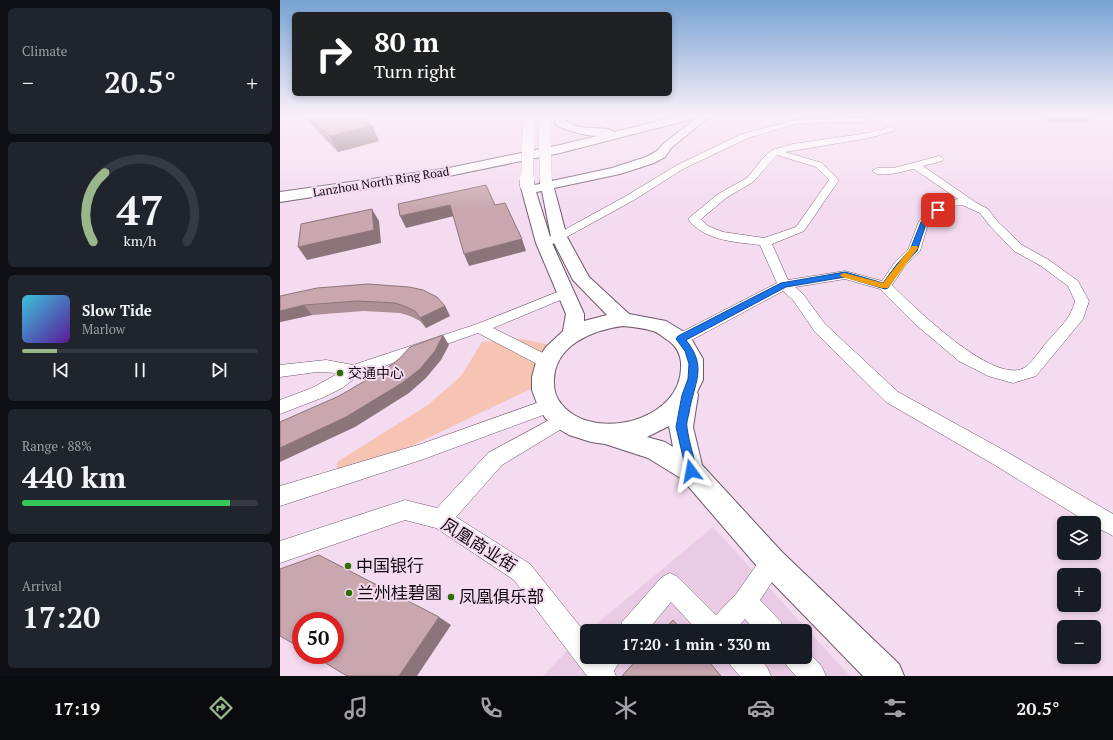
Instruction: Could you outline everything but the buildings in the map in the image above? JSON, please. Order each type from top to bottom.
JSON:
[{"type":"highway","name":"Lanzhou North Ring Road","points":[[280,189],[444,166],[547,148]]},
{"type":"highway","name":"Lanzhou North Ring Road","points":[[280,197],[449,172],[550,148]]},
{"type":"main road","points":[[529,148],[528,187],[544,243],[575,314],[572,335]]},
{"type":"main road","points":[[545,148],[547,184],[559,237],[582,280],[623,319]]},
{"type":"main road","points":[[528,187],[615,171],[650,160],[661,154],[666,148]]},
{"type":"main road","points":[[691,471],[681,427],[687,395],[693,379],[694,364],[689,350],[681,339],[669,330],[655,323],[623,319],[596,324],[572,335],[557,347],[547,362],[542,384],[555,413],[582,430],[606,434],[656,450],[691,471],[772,562],[887,676]]},
{"type":"main road","points":[[606,434],[631,432],[654,424],[673,411],[687,395]]},
{"type":"street","points":[[544,243],[559,237],[630,198],[680,167],[721,148]]},
{"type":"street","points":[[775,152],[819,165],[834,180],[800,229],[765,242],[737,239],[719,235],[704,228],[694,219],[722,196],[750,180],[767,159],[775,152],[791,148]]},
{"type":"street","points":[[877,171],[894,171],[939,159]]},
{"type":"street","points":[[681,339],[784,285],[845,275],[885,286],[920,321],[965,357],[994,372],[1013,377],[1030,372],[1078,316],[1082,300],[1073,284],[1018,248],[994,224],[984,211],[915,165]]},
{"type":"street","points":[[885,286],[899,265],[914,251],[923,223],[938,210],[952,203],[963,202],[973,205]]},
{"type":"street","points":[[765,242],[784,285],[798,297],[820,328],[892,397],[1000,458],[1113,526]]},
{"type":"street","points":[[280,407],[319,394],[338,384],[353,371],[467,331],[480,328],[565,293]]},
{"type":"street","points":[[480,328],[547,362]]},
{"type":"street","points":[[280,371],[326,365],[341,366],[353,371]]},
{"type":"street","points":[[280,496],[421,452],[555,413]]},
{"type":"street","points":[[442,520],[495,459],[555,413]]},
{"type":"street","name":"凤凰商业街","points":[[280,552],[405,510],[442,520],[522,572],[580,642]]},
{"type":"street","points":[[723,624],[745,601],[772,562]]},
{"type":"street","points":[[637,624],[670,584],[709,624]]},
{"type":"street","points":[[745,601],[766,624]]},
{"type":"street","points":[[747,664],[758,676]]},
{"type":"street","points":[[802,664],[813,676]]},
{"type":"shaded area","points":[[522,339],[555,346],[556,377],[413,445],[337,474],[337,462],[428,405],[461,376],[482,342]]},
{"type":"shaded area","points":[[713,527],[802,624],[596,624]]},
{"type":"shaded area","points":[[812,635],[850,676],[543,676],[580,638],[580,664],[812,664]]},
{"type":"slow traffic","points":[[844,275],[885,286],[899,265],[914,251],[914,248]]},
{"type":"place","name":"交通中心","points":[[340,373]]},
{"type":"place","name":"中国银行","points":[[348,566]]},
{"type":"place","name":"兰州桂碧園","points":[[349,593]]},
{"type":"place","name":"凤凰俱乐部","points":[[451,597]]},
{"type":"route","points":[[691,471],[681,427],[687,395],[693,379],[694,364],[689,350],[681,339],[784,285],[845,275],[885,286],[899,265],[914,251],[923,223],[938,210]]}]
